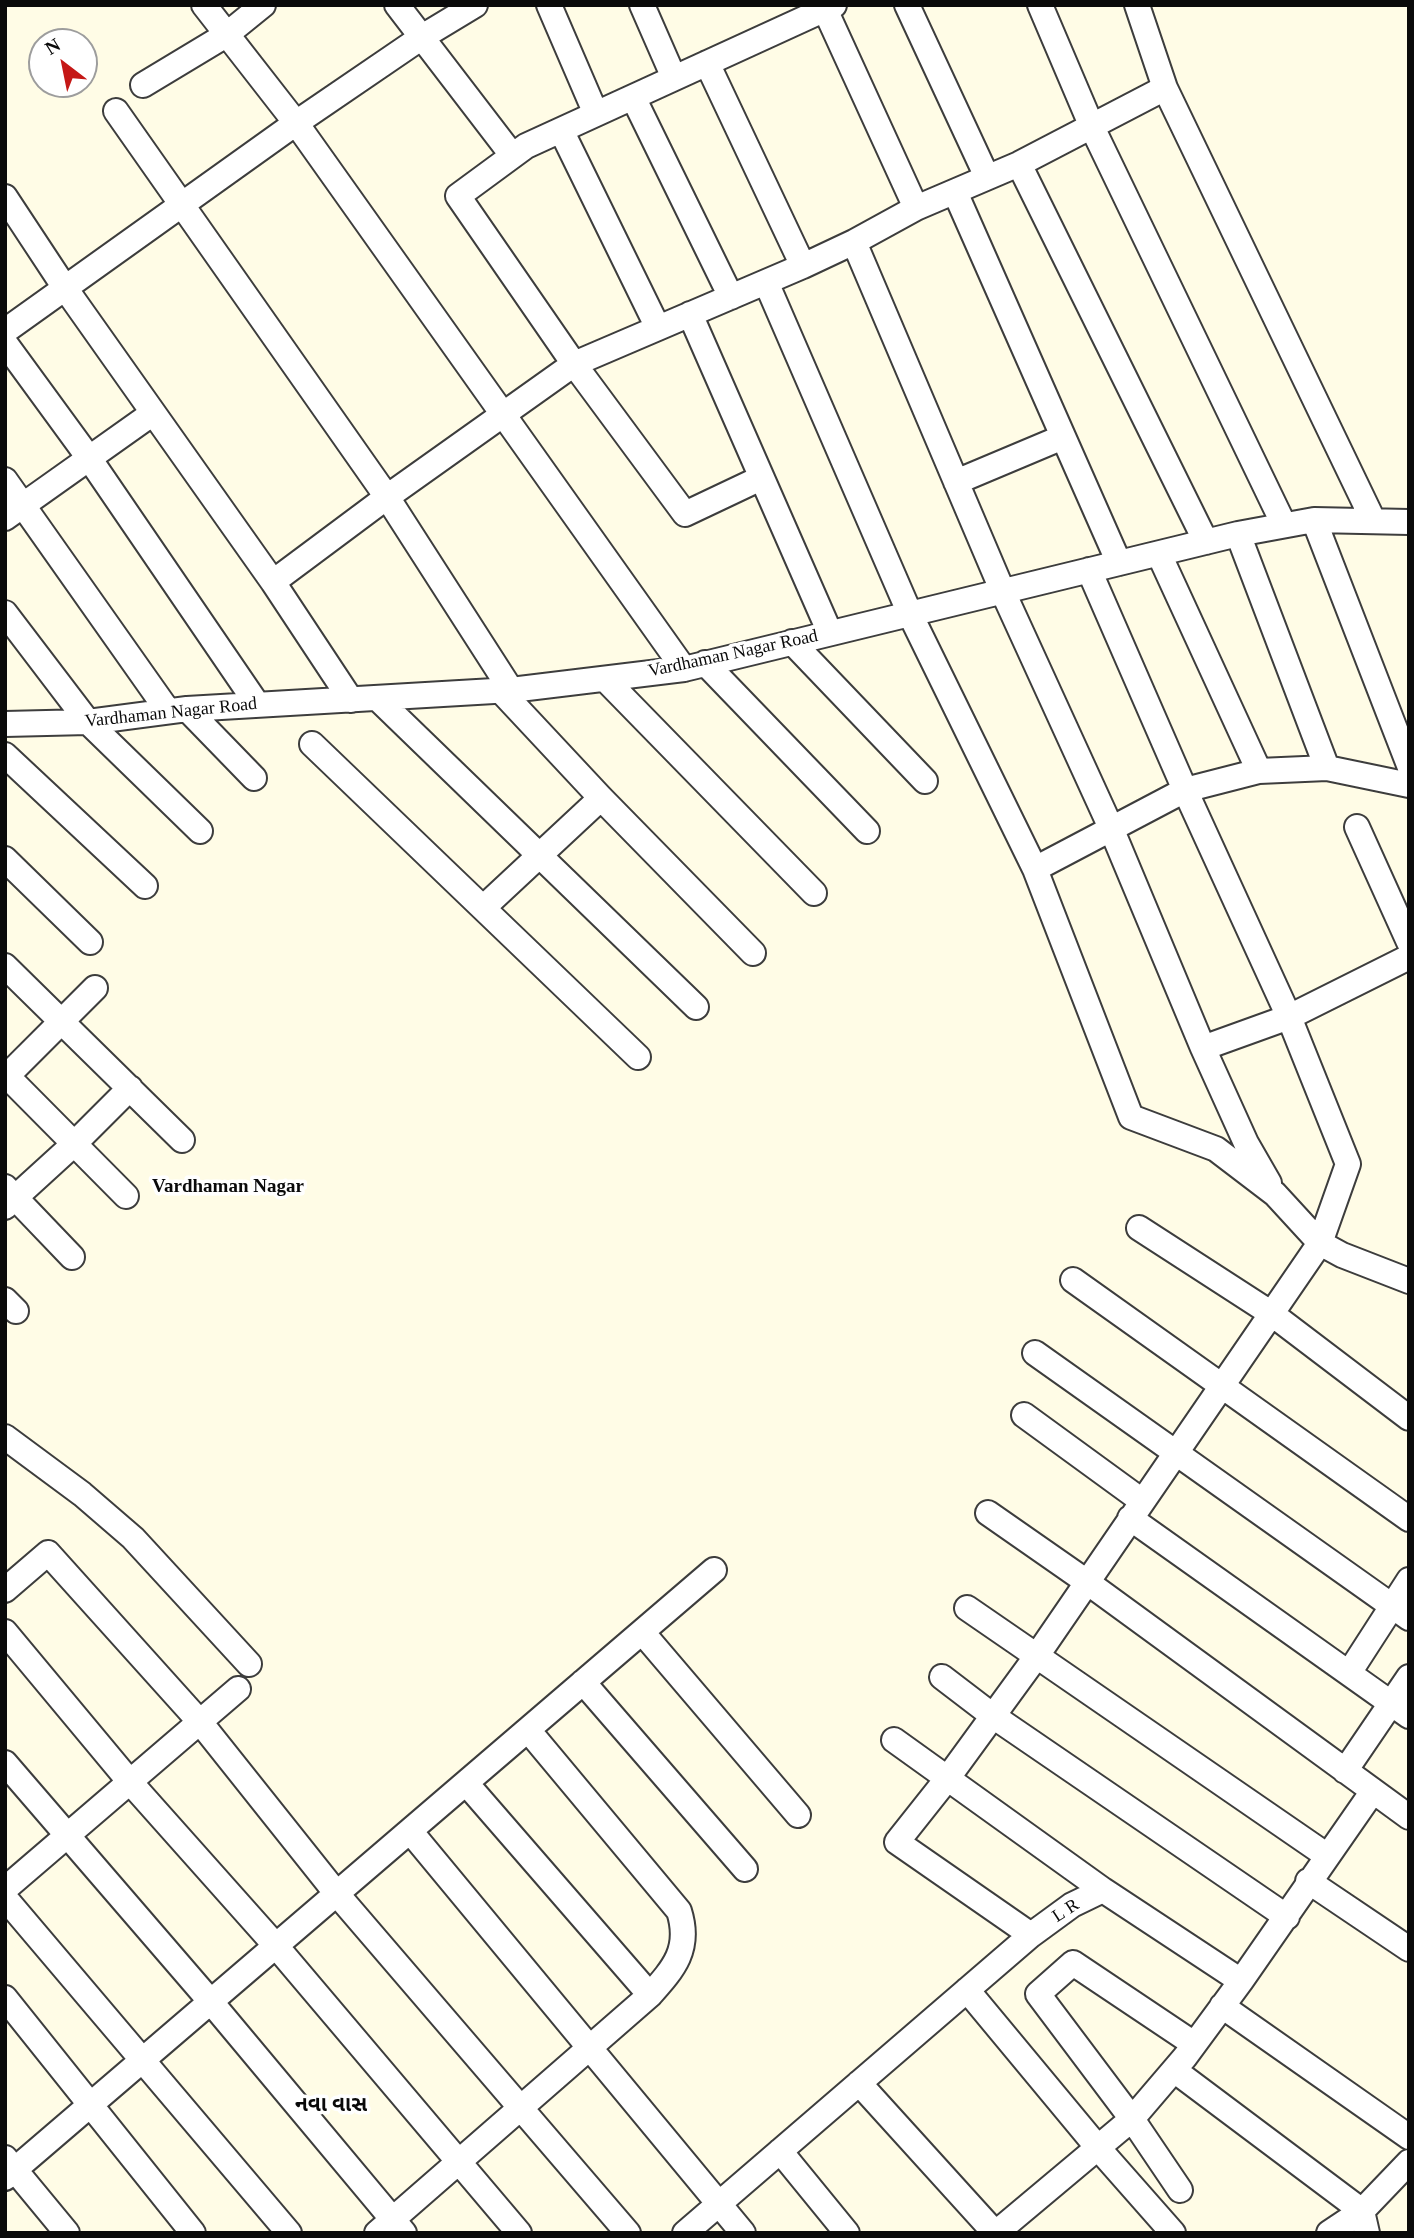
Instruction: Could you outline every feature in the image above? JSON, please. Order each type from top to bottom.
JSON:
[{"type":"street","points":[[204,5],[296,124],[503,414],[694,666],[867,831]]},
{"type":"street","points":[[143,85],[226,35],[263,5]]},
{"type":"street","points":[[397,5],[512,155]]},
{"type":"street","points":[[550,5],[596,114]]},
{"type":"street","points":[[642,5],[674,78]]},
{"type":"street","points":[[907,5],[986,177]]},
{"type":"street","points":[[1041,5],[1092,127],[1284,526]]},
{"type":"street","points":[[1137,5],[1166,88],[1373,520]]},
{"type":"street","points":[[5,331],[466,7]]},
{"type":"street","points":[[761,478],[685,514],[574,364],[458,196],[526,146],[827,7],[916,208]]},
{"type":"street","points":[[707,63],[803,266]]},
{"type":"street","points":[[273,582],[574,364],[803,266],[916,208],[1019,164],[1166,88]]},
{"type":"street","points":[[634,97],[731,297]]},
{"type":"street","points":[[116,111],[387,497],[506,690],[601,798],[753,953]]},
{"type":"street","points":[[561,130],[658,328]]},
{"type":"street","points":[[1019,164],[1206,542]]},
{"type":"street","points":[[954,191],[1119,563]]},
{"type":"street","points":[[5,197],[65,288],[273,582],[351,700]]},
{"type":"street","points":[[854,242],[1003,592],[1111,828],[1203,1048],[1246,1143],[1275,1194]]},
{"type":"street","points":[[766,282],[910,614],[1035,869],[1131,1117],[1216,1149],[1275,1194],[1320,1243],[1342,1255],[1409,1281]]},
{"type":"street","points":[[690,314],[830,633]]},
{"type":"street","points":[[5,343],[89,458],[257,704]]},
{"type":"street","points":[[14,512],[153,413]]},
{"type":"street","points":[[956,482],[1063,437]]},
{"type":"street","points":[[5,480],[14,512],[177,710],[254,778]]},
{"type":"street","points":[[1314,520],[1409,765]]},
{"type":"street","name":"Vardhaman Nagar Road","points":[[5,724],[88,722],[177,710],[506,690],[604,679],[694,666],[1238,534],[1314,520],[1373,520],[1407,526]]},
{"type":"street","points":[[1238,534],[1327,768]]},
{"type":"street","points":[[1159,554],[1259,771]]},
{"type":"street","points":[[1031,1935],[897,1842],[947,1779],[1036,1657],[1320,1243],[1348,1164],[1289,1017],[1185,790],[1089,570]]},
{"type":"street","points":[[5,612],[88,722],[200,831]]},
{"type":"street","points":[[792,642],[925,781]]},
{"type":"street","points":[[604,679],[814,893]]},
{"type":"street","points":[[377,698],[696,1007]]},
{"type":"street","points":[[313,744],[638,1057]]},
{"type":"street","points":[[5,755],[145,886]]},
{"type":"street","points":[[1035,869],[1185,790],[1259,771],[1327,768],[1409,785]]},
{"type":"street","points":[[483,908],[601,798]]},
{"type":"street","points":[[1357,827],[1409,942]]},
{"type":"street","points":[[5,859],[90,942]]},
{"type":"street","points":[[1203,1048],[1289,1017],[1409,957]]},
{"type":"street","points":[[5,966],[64,1021],[182,1140]]},
{"type":"street","points":[[95,988],[6,1076],[126,1196]]},
{"type":"street","points":[[72,1257],[9,1198],[74,1144],[130,1087]]},
{"type":"street","points":[[1139,1228],[1272,1314],[1409,1418]]},
{"type":"street","points":[[1073,1280],[1409,1519]]},
{"type":"street","points":[[1035,1353],[1400,1611]]},
{"type":"street","points":[[1024,1415],[1136,1509],[1400,1710]]},
{"type":"street","points":[[5,1437],[82,1494],[133,1538],[249,1664]]},
{"type":"street","points":[[988,1513],[1409,1817]]},
{"type":"street","points":[[5,1590],[48,1553],[200,1722],[337,1894],[628,2233]]},
{"type":"street","points":[[67,2233],[9,2169],[92,2104],[714,1570]]},
{"type":"street","points":[[1349,1673],[1400,1611],[1409,1580]]},
{"type":"street","points":[[967,1608],[1326,1855]]},
{"type":"street","points":[[5,1632],[130,1782],[276,1946],[519,2233]]},
{"type":"street","points":[[642,1632],[799,1815]]},
{"type":"street","points":[[942,1677],[993,1717],[1287,1917]]},
{"type":"street","points":[[1345,1771],[1400,1710],[1409,1677]]},
{"type":"street","points":[[583,1682],[745,1869]]},
{"type":"street","points":[[5,1889],[238,1689]]},
{"type":"street","points":[[5,1763],[211,2002],[391,2228],[458,2163],[650,1995],[672,1971],[681,1952],[684,1935],[679,1910],[527,1730]]},
{"type":"street","points":[[894,1740],[1103,1890],[1241,1981]]},
{"type":"street","points":[[466,1783],[650,1995]]},
{"type":"street","points":[[859,2083],[996,2233],[1132,2119],[1174,2070],[1287,1917],[1308,1881],[1373,1791]]},
{"type":"street","points":[[410,1831],[743,2233]]},
{"type":"street","points":[[1308,1881],[1409,1950]]},
{"type":"street","name":"L R","points":[[685,2233],[1031,1935],[1072,1905],[1103,1890]]},
{"type":"street","points":[[5,1898],[289,2233]]},
{"type":"street","points":[[1180,2190],[1132,2119],[1038,1994],[1073,1963],[1194,2044]]},
{"type":"street","points":[[967,1990],[1099,2149],[1173,2233]]},
{"type":"street","points":[[5,1998],[193,2233]]},
{"type":"street","points":[[1222,2006],[1409,2137]]},
{"type":"street","points":[[1174,2070],[1365,2222]]},
{"type":"street","points":[[779,2151],[847,2233]]},
{"type":"street","points":[[1329,2233],[1365,2222],[1409,2162]]},
{"type":"district","name":"Vardhaman Nagar","points":[[228,1187]]},
{"type":"district","name":"નવા વાસ","points":[[331,2106]]}]
